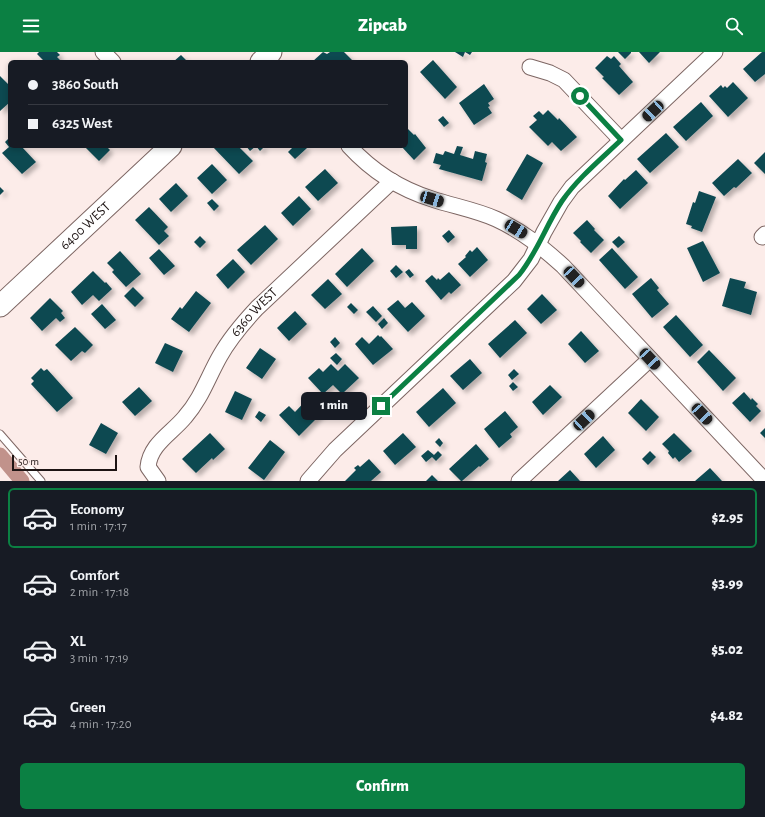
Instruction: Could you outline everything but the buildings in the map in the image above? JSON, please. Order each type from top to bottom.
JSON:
[{"type":"street","points":[[103,52],[111,60]]},
{"type":"street","points":[[308,481],[335,450],[514,281],[531,259],[561,202],[572,187],[715,52]]},
{"type":"street","points":[[530,67],[550,73],[564,80],[621,140]]},
{"type":"street","name":"6400 WEST","points":[[0,306],[169,148]]},
{"type":"street","points":[[351,148],[367,164],[392,181],[425,197],[494,218],[516,229],[538,244],[563,266],[764,481]]},
{"type":"street","name":"6360 WEST","points":[[158,481],[148,467],[149,460],[154,449],[185,417],[198,399],[220,356],[237,329],[257,308],[392,181]]},
{"type":"street","points":[[519,481],[650,359]]},
{"type":"lane","points":[[0,434],[41,481]]},
{"type":"waterway","points":[[0,455],[22,481]]},
{"type":"route","points":[[381,406],[519,275],[531,259],[561,202],[572,187],[621,140],[580,96]]}]
